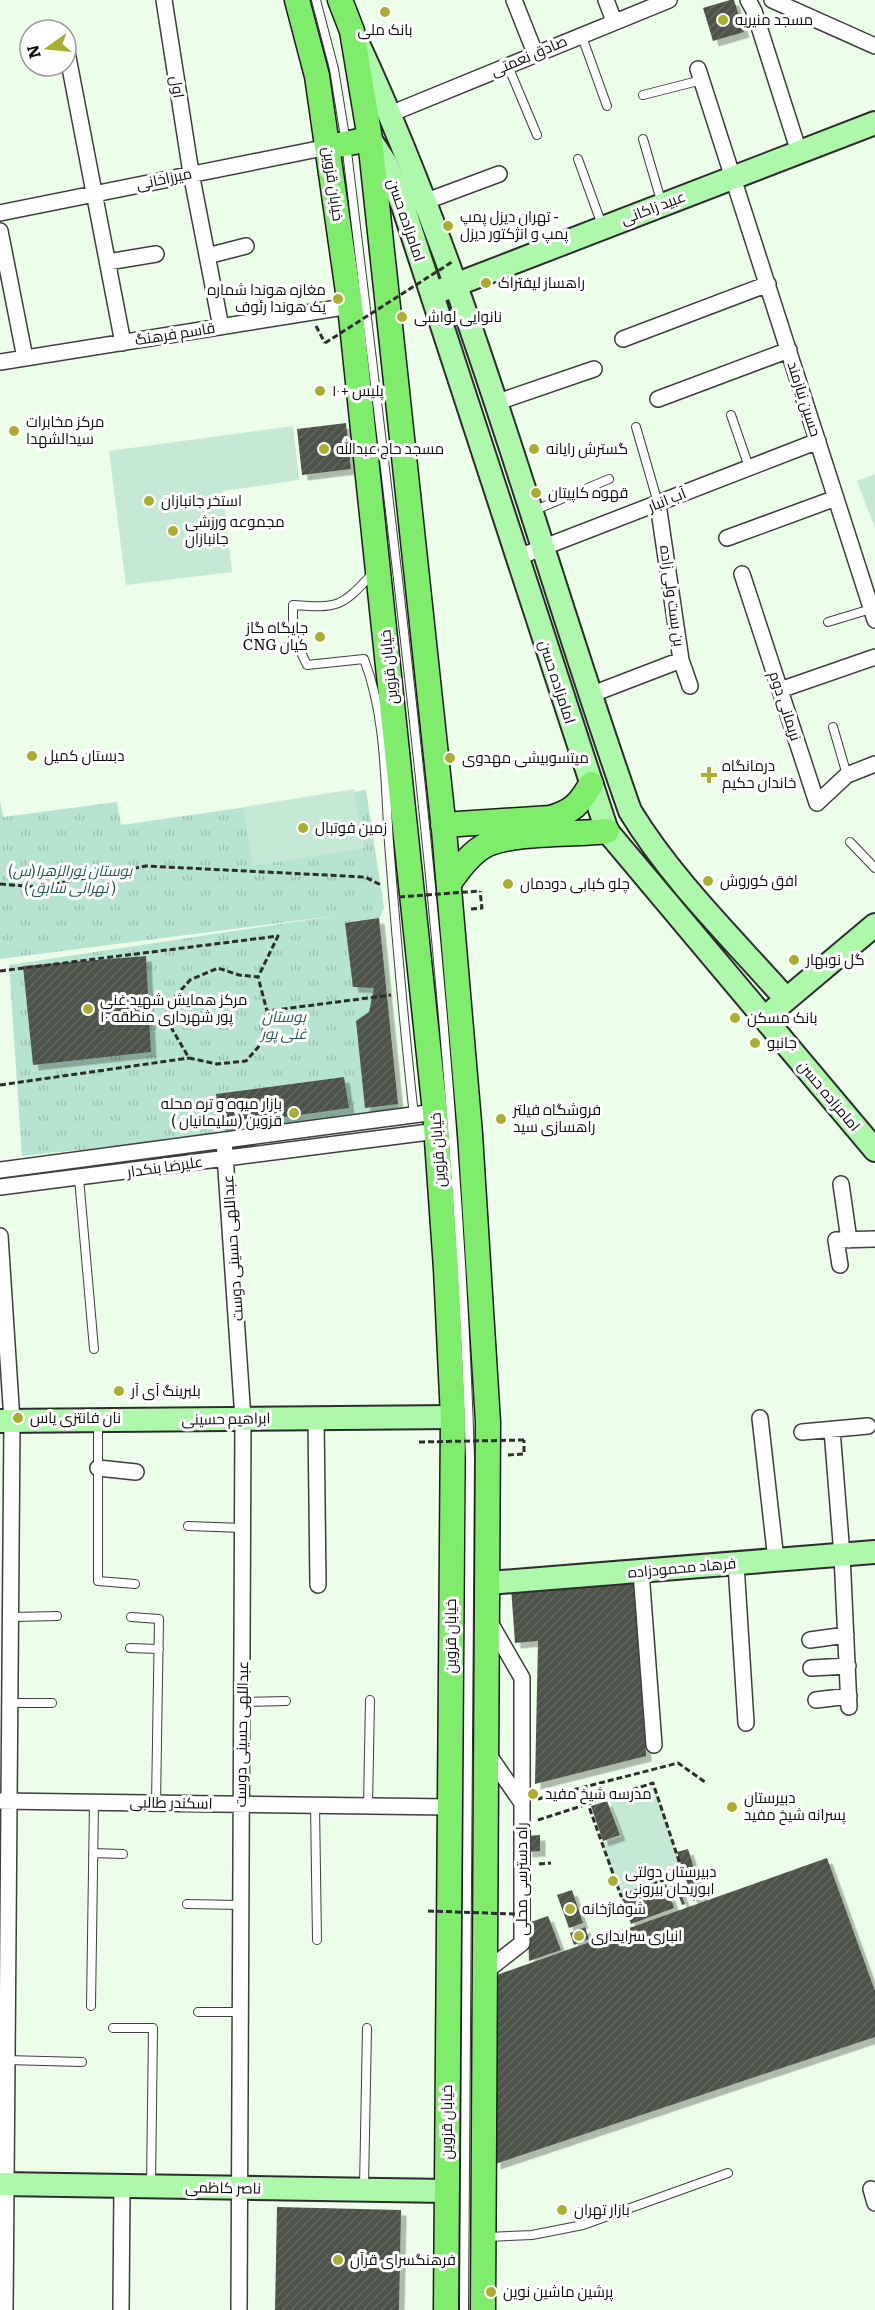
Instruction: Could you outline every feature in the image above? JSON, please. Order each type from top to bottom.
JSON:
[{"type":"main road","name":"خیابان قزوین","points":[[297,0],[337,145],[350,306],[378,567],[429,1120],[447,1269],[453,1417],[446,2310]]},
{"type":"main road","points":[[340,0],[352,31],[370,139],[443,825],[470,1134],[488,1422],[489,1583],[483,2310]]},
{"type":"main road","name":"امامزاده حسن","points":[[352,31],[390,114],[456,284],[630,811],[643,832],[786,999]]},
{"type":"main road","name":"عبید زاکانی","points":[[431,294],[875,123]]},
{"type":"main road","points":[[337,145],[370,139]]},
{"type":"main road","name":"امامزاده حسن","points":[[370,139],[385,162],[402,206],[607,831],[875,1150]]},
{"type":"main road","points":[[443,825],[550,818],[566,813],[580,804],[591,784]]},
{"type":"main road","points":[[448,883],[470,857],[487,845],[505,840],[607,831]]},
{"type":"main road","points":[[763,1018],[875,925]]},
{"type":"main road","name":"ابراهیم حسینی","points":[[6,1421],[453,1417]]},
{"type":"main road","name":"فرهاد محمودزاده","points":[[489,1583],[875,1552]]},
{"type":"main road","name":"ناصر کاظمی","points":[[3,2184],[447,2191]]},
{"type":"street","name":"اول","points":[[164,0],[191,173],[221,327]]},
{"type":"street","points":[[514,0],[535,52]]},
{"type":"street","points":[[606,0],[615,21]]},
{"type":"street","name":"صادق نعمتی","points":[[390,114],[508,66],[535,52],[669,0]]},
{"type":"street","points":[[748,0],[754,11],[799,152]]},
{"type":"street","points":[[772,0],[875,46]]},
{"type":"street","name":"حسین نیازمند","points":[[700,75],[873,615]]},
{"type":"street","points":[[72,78],[123,343]]},
{"type":"street","name":"میرزاخانی","points":[[0,213],[337,145]]},
{"type":"street","points":[[424,202],[499,174]]},
{"type":"street","points":[[0,231],[25,358]]},
{"type":"street","points":[[207,256],[246,246]]},
{"type":"street","points":[[108,262],[156,254]]},
{"type":"street","points":[[623,339],[768,284]]},
{"type":"street","name":"قاسم فرهنگ","points":[[0,362],[350,306]]},
{"type":"street","points":[[658,399],[789,350]]},
{"type":"street","points":[[495,403],[594,369]]},
{"type":"street","name":"آب انبار","points":[[516,558],[818,441]]},
{"type":"street","points":[[727,538],[836,498]]},
{"type":"street","name":"بن بست ولی زاده","points":[[658,504],[681,660],[690,686]]},
{"type":"street","name":"نریمانی دوم","points":[[742,574],[816,803],[847,775],[875,764]]},
{"type":"street","points":[[780,690],[875,657]]},
{"type":"street","points":[[590,695],[681,660]]},
{"type":"street","name":"علیرضا بنکدار","points":[[0,1170],[224,1140],[429,1120]]},
{"type":"street","name":"علیرضا بنکدار","points":[[0,1187],[227,1158],[429,1120]]},
{"type":"street","name":"عبداللهی حسینی دوست","points":[[224,1140],[243,1419],[239,2310]]},
{"type":"street","points":[[841,1184],[849,1240]]},
{"type":"street","points":[[0,1236],[12,1617],[6,1650],[10,1703],[4,1801],[5,2310]]},
{"type":"street","points":[[840,1265],[836,1240],[875,1239]]},
{"type":"street","points":[[316,1418],[318,1586]]},
{"type":"street","points":[[760,1418],[776,1560]]},
{"type":"street","points":[[802,1432],[868,1426]]},
{"type":"street","points":[[816,1700],[849,1702],[842,1555],[832,1430]]},
{"type":"street","points":[[98,1468],[136,1472]]},
{"type":"street","points":[[736,1564],[746,1723]]},
{"type":"street","points":[[641,1572],[654,1745]]},
{"type":"street","name":"راه دسترسی محلی","points":[[484,1972],[522,1944],[522,1678],[488,1618]]},
{"type":"street","points":[[810,1640],[846,1635]]},
{"type":"street","points":[[811,1668],[848,1666]]},
{"type":"street","name":"راه دسترسی محلی","points":[[486,1750],[522,1803]]},
{"type":"street","name":"اسکندر طالبی","points":[[4,1801],[450,1807]]},
{"type":"street","points":[[121,2310],[122,2186]]},
{"type":"lane","points":[[316,0],[334,69],[337,145],[428,842],[453,1119],[466,1330],[470,1458],[464,2310]]},
{"type":"lane","points":[[581,34],[607,106]]},
{"type":"lane","points":[[508,66],[537,135]]},
{"type":"lane","points":[[643,95],[700,75]]},
{"type":"lane","points":[[643,139],[662,205]]},
{"type":"lane","points":[[578,159],[603,228]]},
{"type":"lane","points":[[731,416],[749,467]]},
{"type":"lane","points":[[636,427],[658,504]]},
{"type":"lane","points":[[531,512],[609,479]]},
{"type":"lane","points":[[378,567],[350,598],[331,608],[293,605],[293,636],[307,665],[364,658],[374,684],[396,894],[401,994],[429,1120]]},
{"type":"lane","points":[[828,622],[873,615]]},
{"type":"lane","points":[[833,727],[847,775]]},
{"type":"lane","points":[[850,842],[875,867]]},
{"type":"lane","points":[[79,1178],[93,1349]]},
{"type":"lane","points":[[98,1420],[98,1581],[135,1584]]},
{"type":"lane","points":[[188,1526],[244,1528]]},
{"type":"lane","points":[[12,1617],[57,1617]]},
{"type":"lane","points":[[131,1617],[159,1619],[156,1803]]},
{"type":"lane","points":[[130,1648],[159,1649]]},
{"type":"lane","points":[[368,1806],[370,1700]]},
{"type":"lane","points":[[242,1702],[286,1701]]},
{"type":"lane","points":[[10,1703],[52,1703]]},
{"type":"lane","points":[[91,2006],[94,1802]]},
{"type":"lane","points":[[315,1805],[317,1940]]},
{"type":"lane","points":[[93,1853],[123,1854]]},
{"type":"lane","points":[[187,1904],[240,1905]]},
{"type":"lane","points":[[198,2012],[240,2012]]},
{"type":"lane","points":[[113,2028],[153,2028],[151,2187]]},
{"type":"lane","points":[[364,2190],[367,2028]]},
{"type":"lane","points":[[6,2060],[82,2062]]},
{"type":"lane","points":[[483,2237],[532,2235],[583,2225],[728,2173]]},
{"type":"path","points":[[319,332],[325,344],[452,262]]},
{"type":"path","points":[[0,884],[39,887],[146,866],[365,877],[396,894],[480,891],[482,908]]},
{"type":"path","points":[[0,971],[278,936],[258,977],[267,1011],[260,1045],[246,1061],[217,1064],[189,1058],[0,1085]]},
{"type":"path","points":[[189,1058],[172,1029],[174,998],[190,980],[218,968],[239,975],[258,977]]},
{"type":"path","points":[[267,1011],[401,994]]},
{"type":"path","points":[[419,1442],[524,1440],[524,1454]]},
{"type":"path","points":[[522,1803],[678,1763],[705,1782]]},
{"type":"path","points":[[522,1825],[653,1783],[683,1873],[621,1896],[588,1804]]},
{"type":"path","points":[[428,1911],[515,1914]]},
{"type":"green space","name":"مجموعه ورزشی جانبازان","points":[[293,426],[299,480],[223,491],[232,572],[126,585],[109,451]]},
{"type":"green space","points":[[875,474],[875,528],[857,481]]},
{"type":"green space","name":"زمین فوتبال","points":[[354,789],[364,848],[253,866],[243,807]]},
{"type":"green space","name":"بوستان غنی پور","points":[[366,790],[384,908],[379,919],[399,1116],[22,1156],[9,965],[334,916],[0,959],[0,800],[3,817],[117,802],[121,825]]},
{"type":"green space","points":[[654,1786],[683,1873],[621,1896],[602,1844],[622,1836],[610,1801]]},
{"type":"building","name":"مسجد منیریه","points":[[734,0],[744,32],[713,41],[703,8]]},
{"type":"building","name":"مسجد حاج عبدالله","points":[[346,423],[351,469],[302,475],[297,429]]},
{"type":"building","points":[[379,918],[398,1104],[365,1108],[356,1021],[369,1012],[374,988],[353,987],[345,923]]},
{"type":"building","name":"مرکز همایش شهید غنی پور شهرداری منطقه ۱۰","points":[[146,956],[151,1052],[33,1065],[23,966]]},
{"type":"building","points":[[344,1077],[349,1108],[220,1126],[216,1094]]},
{"type":"building","points":[[637,1576],[646,1756],[535,1784],[538,1641],[515,1643],[511,1587]]},
{"type":"building","points":[[607,1801],[620,1835],[603,1841],[591,1806]]},
{"type":"building","points":[[540,1835],[540,1851],[527,1852],[527,1836]]},
{"type":"building","points":[[688,1849],[703,1897],[693,1901],[677,1852]]},
{"type":"building","points":[[827,1858],[875,1991],[875,2037],[495,2164],[494,1976]]},
{"type":"building","points":[[675,1876],[685,1904],[682,1905],[672,1877]]},
{"type":"building","points":[[666,1884],[674,1908],[631,1924],[622,1899]]},
{"type":"building","name":"شوفاژخانه","points":[[572,1890],[583,1923],[569,1928],[557,1895]]},
{"type":"building","points":[[548,1916],[561,1950],[529,1961],[528,1923]]},
{"type":"building","name":"انباری سرایداری","points":[[585,1927],[589,1939],[574,1945],[570,1933]]},
{"type":"building","name":"فرهنگسرای قرآن","points":[[277,2207],[401,2210],[399,2310],[275,2310]]},
{"type":"place","name":"بانک ملی","points":[[385,12]]},
{"type":"place","name":"مسجد منیریه","points":[[723,20]]},
{"type":"place","name":"تهران دیزل پمپ - پمپ و انژکتور دیزل","points":[[448,226]]},
{"type":"place","name":"راهساز لیفتراک","points":[[486,283]]},
{"type":"place","name":"مغازه هوندا شماره یک هوندا رئوف","points":[[338,299]]},
{"type":"place","name":"نانوایی لواشی","points":[[402,317]]},
{"type":"place","name":"پلیس +۱۰","points":[[320,391]]},
{"type":"place","name":"مرکز مخابرات سیدالشهدا","points":[[14,431]]},
{"type":"place","name":"مسجد حاج عبدالله","points":[[324,449]]},
{"type":"place","name":"گسترش رایانه","points":[[534,449]]},
{"type":"place","name":"قهوه کاپیتان","points":[[536,493]]},
{"type":"place","name":"استخر جانبازان","points":[[149,501]]},
{"type":"place","name":"مجموعه ورزشی جانبازان","points":[[173,531]]},
{"type":"place","name":"جایگاه گاز CNG کیان","points":[[320,637]]},
{"type":"place","name":"دبستان کمیل","points":[[32,756]]},
{"type":"place","name":"میتسوبیشی مهدوی","points":[[450,758]]},
{"type":"place","name":"درمانگاه خاندان حکیم","points":[[709,775]]},
{"type":"place","name":"زمین فوتبال","points":[[303,828]]},
{"type":"place","name":"افق کوروش","points":[[708,881]]},
{"type":"place","name":"چلو کبابی دودمان","points":[[508,884]]},
{"type":"place","name":"گل نوبهار","points":[[794,960]]},
{"type":"place","name":"مرکز همایش شهید غنی پور شهرداری منطقه ۱۰","points":[[88,1009]]},
{"type":"place","name":"بانک مسکن","points":[[735,1018]]},
{"type":"place","name":"جانبو","points":[[755,1043]]},
{"type":"place","name":"بازار میوه و تره محله قزوین (سلیمانیان )","points":[[294,1113]]},
{"type":"place","name":"فروشگاه فیلتر راهسازی سید","points":[[501,1119]]},
{"type":"place","name":"بلبرینگ آی آر","points":[[119,1391]]},
{"type":"place","name":"نان فانتزی یاس","points":[[18,1418]]},
{"type":"place","name":"مدرسه شیخ مفید","points":[[533,1794]]},
{"type":"place","name":"دبیرستان پسرانه شیخ مفید","points":[[732,1807]]},
{"type":"place","name":"دبیرستان دولتی ابوریحان بیرونی","points":[[613,1881]]},
{"type":"place","name":"شوفاژخانه","points":[[570,1909]]},
{"type":"place","name":"انباری سرایداری","points":[[579,1936]]},
{"type":"place","name":"بازار تهران","points":[[562,2210]]},
{"type":"place","name":"فرهنگسرای قرآن","points":[[338,2260]]},
{"type":"place","name":"پرشین ماشین نوین","points":[[491,2292]]},
{"type":"park label","name":"بوستان نورالزهرا(س) ( تهرانی سابق )","points":[[70,880]]}]
